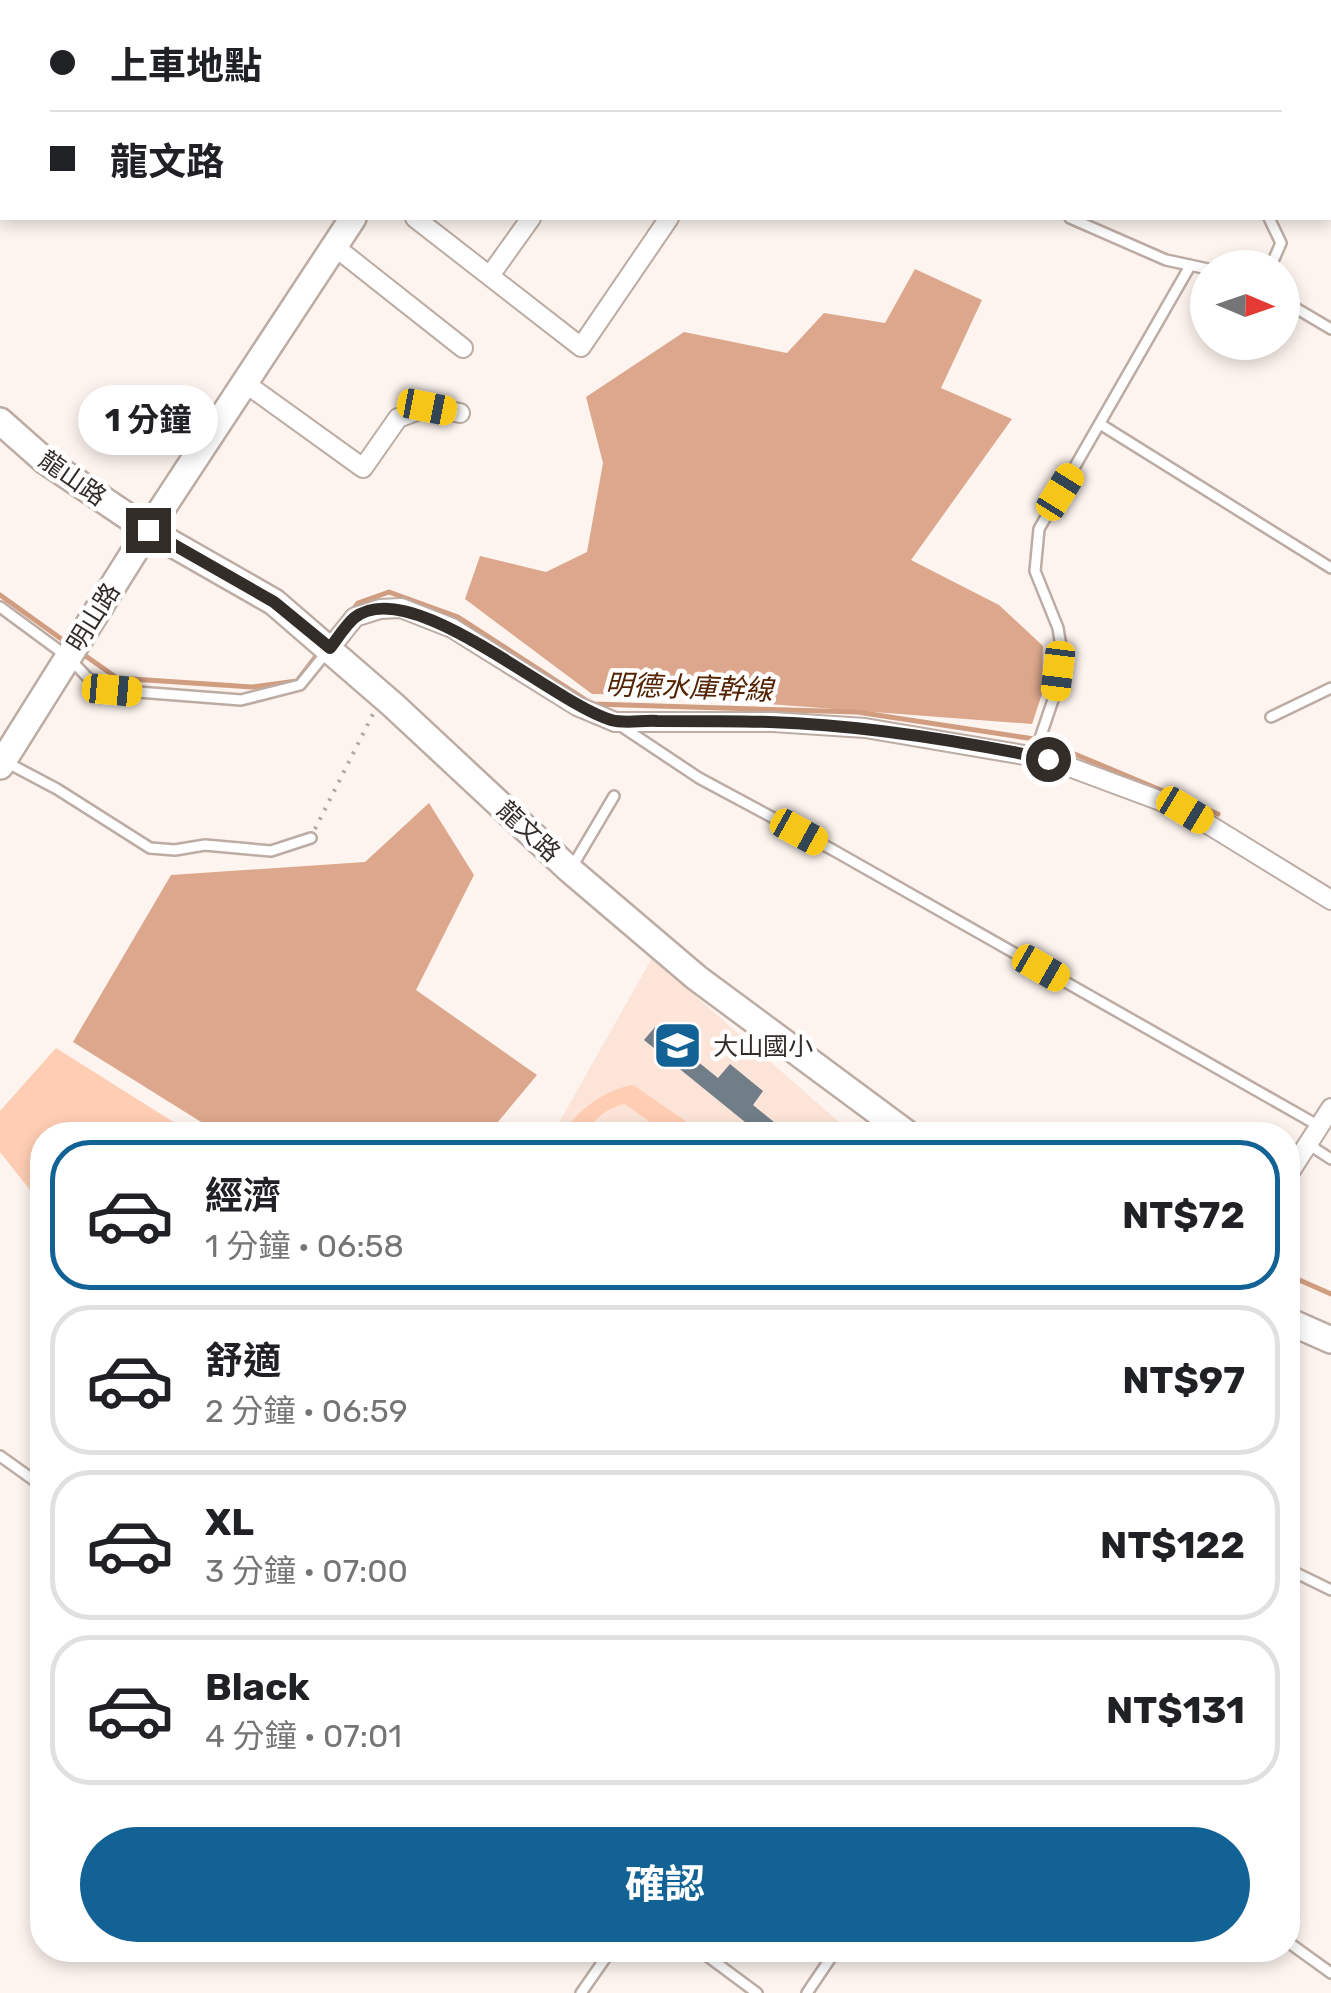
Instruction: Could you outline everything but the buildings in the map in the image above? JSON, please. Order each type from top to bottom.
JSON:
[{"type":"street","name":"明山路","points":[[2,763],[148,530],[352,220]]},
{"type":"street","points":[[418,220],[581,347],[668,220]]},
{"type":"street","points":[[491,274],[529,220]]},
{"type":"street","points":[[334,246],[463,348]]},
{"type":"street","points":[[245,383],[363,468],[398,418],[427,407],[460,413]]},
{"type":"street","name":"龍山路","points":[[0,421],[44,460],[148,530]]},
{"type":"street","name":"龍文路","points":[[148,530],[274,602],[382,695],[570,870],[697,978],[892,1122]]},
{"type":"street","points":[[326,645],[355,617],[380,609],[401,608],[452,628],[577,706],[615,722],[773,722],[865,728],[1035,752],[1185,810],[1331,900]]},
{"type":"street","points":[[1300,1157],[1331,1108]]},
{"type":"street","points":[[1300,1326],[1331,1340]]},
{"type":"lane","points":[[1035,752],[1055,694],[1061,647],[1058,628],[1034,571],[1035,549],[1044,520],[1190,266],[1166,260],[1075,220]]},
{"type":"lane","points":[[1270,220],[1282,243],[1279,250]]},
{"type":"lane","points":[[1300,311],[1331,329]]},
{"type":"lane","points":[[1100,424],[1331,568]]},
{"type":"lane","points":[[0,607],[72,651],[90,680],[112,690],[241,700],[300,685],[326,645]]},
{"type":"lane","points":[[1271,717],[1331,688]]},
{"type":"lane","points":[[615,722],[698,778],[868,869],[1319,1126]]},
{"type":"lane","points":[[2,763],[57,789],[150,848],[175,850],[205,845],[271,851],[311,838]]},
{"type":"lane","points":[[570,870],[614,796]]},
{"type":"lane","points":[[1308,1144],[1331,1159]]},
{"type":"lane","points":[[0,1456],[30,1477]]},
{"type":"lane","points":[[1300,1575],[1331,1590]]},
{"type":"lane","points":[[1300,1951],[1331,1973]]},
{"type":"lane","points":[[581,1993],[603,1962]]},
{"type":"lane","points":[[715,1962],[757,1993]]},
{"type":"lane","points":[[807,1993],[828,1962]]},
{"type":"path","points":[[311,838],[382,695]]},
{"type":"shaded area","points":[[915,269],[982,300],[941,388],[1012,419],[911,560],[999,605],[1043,646],[1042,694],[1032,724],[592,694],[465,599],[480,556],[546,572],[587,552],[603,463],[586,397],[684,332],[787,353],[824,313],[885,323]]},
{"type":"shaded area","points":[[429,803],[474,875],[416,990],[537,1075],[498,1122],[201,1122],[73,1042],[171,875],[365,862]]},
{"type":"shaded area","name":"大山國小","points":[[652,958],[839,1122],[559,1122]]},
{"type":"shaded area","points":[[56,1048],[173,1122],[30,1122],[30,1190],[0,1152],[0,1111]]},
{"type":"shaded area","points":[[633,1085],[687,1122],[650,1122],[625,1104],[612,1108],[594,1122],[572,1122],[592,1102]]},
{"type":"waterway","name":"明德水庫幹線","points":[[352,611],[358,603],[389,592],[458,617],[592,704],[857,712],[1041,740],[1218,814]]},
{"type":"waterway","name":"明德水庫幹線","points":[[0,595],[67,643]]},
{"type":"waterway","name":"明德水庫幹線","points":[[80,652],[117,678],[252,687],[297,681],[320,651]]},
{"type":"waterway","points":[[1300,1280],[1331,1294]]},
{"type":"place","name":"大山國小","points":[[678,1046]]},
{"type":"route","points":[[148,530],[274,602],[330,648],[355,617],[380,609],[401,608],[452,628],[577,706],[615,722],[773,722],[865,728],[1048,759]]}]
